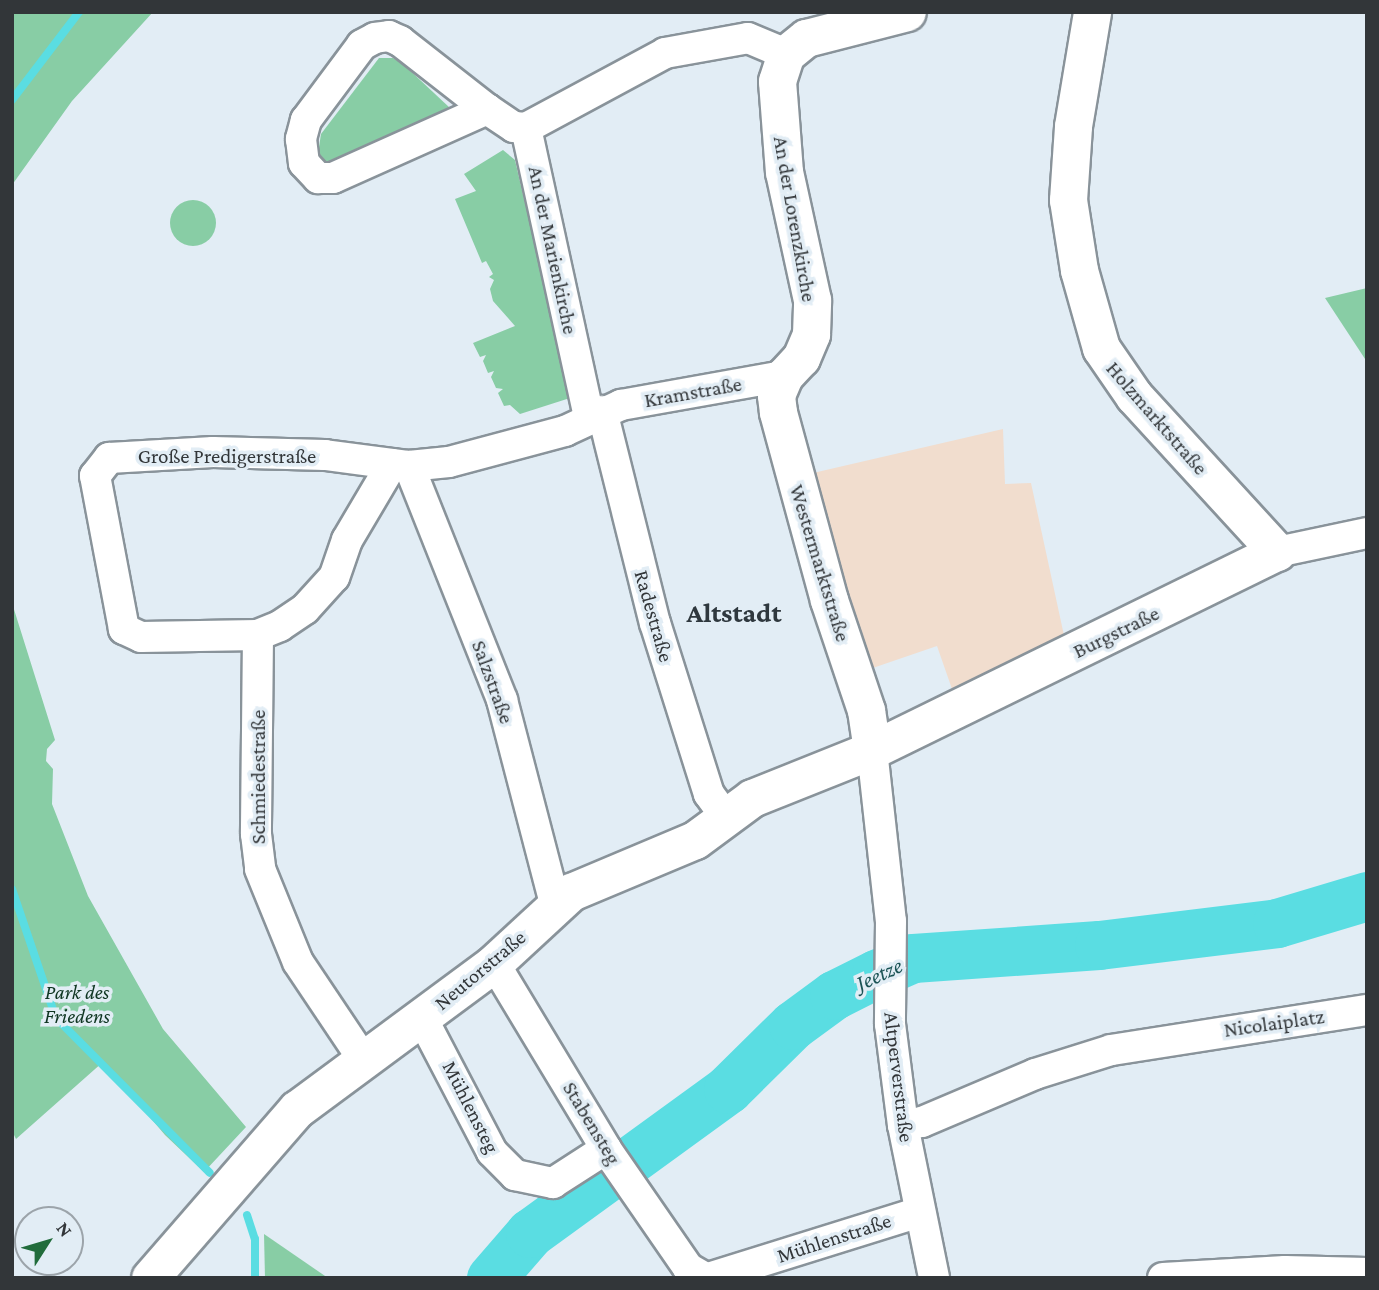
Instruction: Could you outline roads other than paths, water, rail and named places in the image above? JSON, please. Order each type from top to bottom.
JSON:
[{"type":"street","points":[[487,108],[333,178],[318,178],[304,163],[300,139],[306,120],[362,45],[375,38],[389,36],[400,41],[514,127],[526,128],[666,54],[748,38],[786,54],[823,31],[907,12]]},
{"type":"street","name":"Holzmarktstraße","points":[[1092,12],[1073,126],[1068,200],[1079,270],[1101,348],[1134,396],[1277,552]]},
{"type":"street","name":"An der Lorenzkirche","points":[[784,376],[801,358],[811,334],[812,300],[778,125],[777,81],[786,54]]},
{"type":"street","name":"An der Marienkirche","points":[[526,128],[596,414]]},
{"type":"street","name":"Kramstraße","points":[[596,414],[784,376]]},
{"type":"street","name":"Westermarktstraße","points":[[784,376],[776,395],[787,452],[866,710],[872,750]]},
{"type":"street","points":[[258,635],[305,608],[334,577],[347,540],[401,465],[449,462],[565,431],[596,414]]},
{"type":"street","name":"Radestraße","points":[[596,414],[654,623],[709,794],[724,815]]},
{"type":"street","name":"Große Predigerstraße","points":[[258,635],[141,637],[124,629],[95,477],[109,458],[213,452],[325,455],[401,465]]},
{"type":"street","name":"Salzstraße","points":[[401,465],[502,700],[555,904]]},
{"type":"street","name":"Burgstraße","points":[[872,750],[1277,552],[1367,534]]},
{"type":"street","name":"Schmiedestraße","points":[[258,635],[256,850],[271,902],[310,982],[363,1059]]},
{"type":"street","name":"Neutorstraße","points":[[150,1278],[297,1109],[494,963],[555,904],[593,879],[695,840],[724,815],[752,799],[872,750]]},
{"type":"street","name":"Altperverstraße","points":[[872,750],[891,920],[890,1024],[903,1125],[934,1278]]},
{"type":"street","name":"Stabensteg","points":[[494,963],[615,1161],[688,1268],[699,1277]]},
{"type":"street","name":"Nicolaiplatz","points":[[903,1125],[922,1122],[1035,1074],[1086,1058],[1181,1037],[1367,1010]]},
{"type":"street","name":"Mühlensteg","points":[[422,1018],[492,1152],[515,1175],[554,1183],[615,1161]]},
{"type":"street","name":"Mühlenstraße","points":[[699,1277],[706,1278],[920,1212]]},
{"type":"street","points":[[1163,1278],[1285,1271],[1367,1273]]},
{"type":"waterway","points":[[12,100],[79,12]]},
{"type":"waterway","points":[[12,889],[56,1018],[210,1173]]},
{"type":"waterway","name":"Jeetze","points":[[491,1278],[530,1233],[728,1089],[793,1025],[834,995],[876,974],[913,958],[1099,945],[1277,923],[1367,896]]},
{"type":"waterway","points":[[247,1215],[255,1239],[255,1278]]},
{"type":"district","name":"Altstadt","points":[[734,613]]},
{"type":"park label","name":"Park des Friedens","points":[[77,1004]]}]
